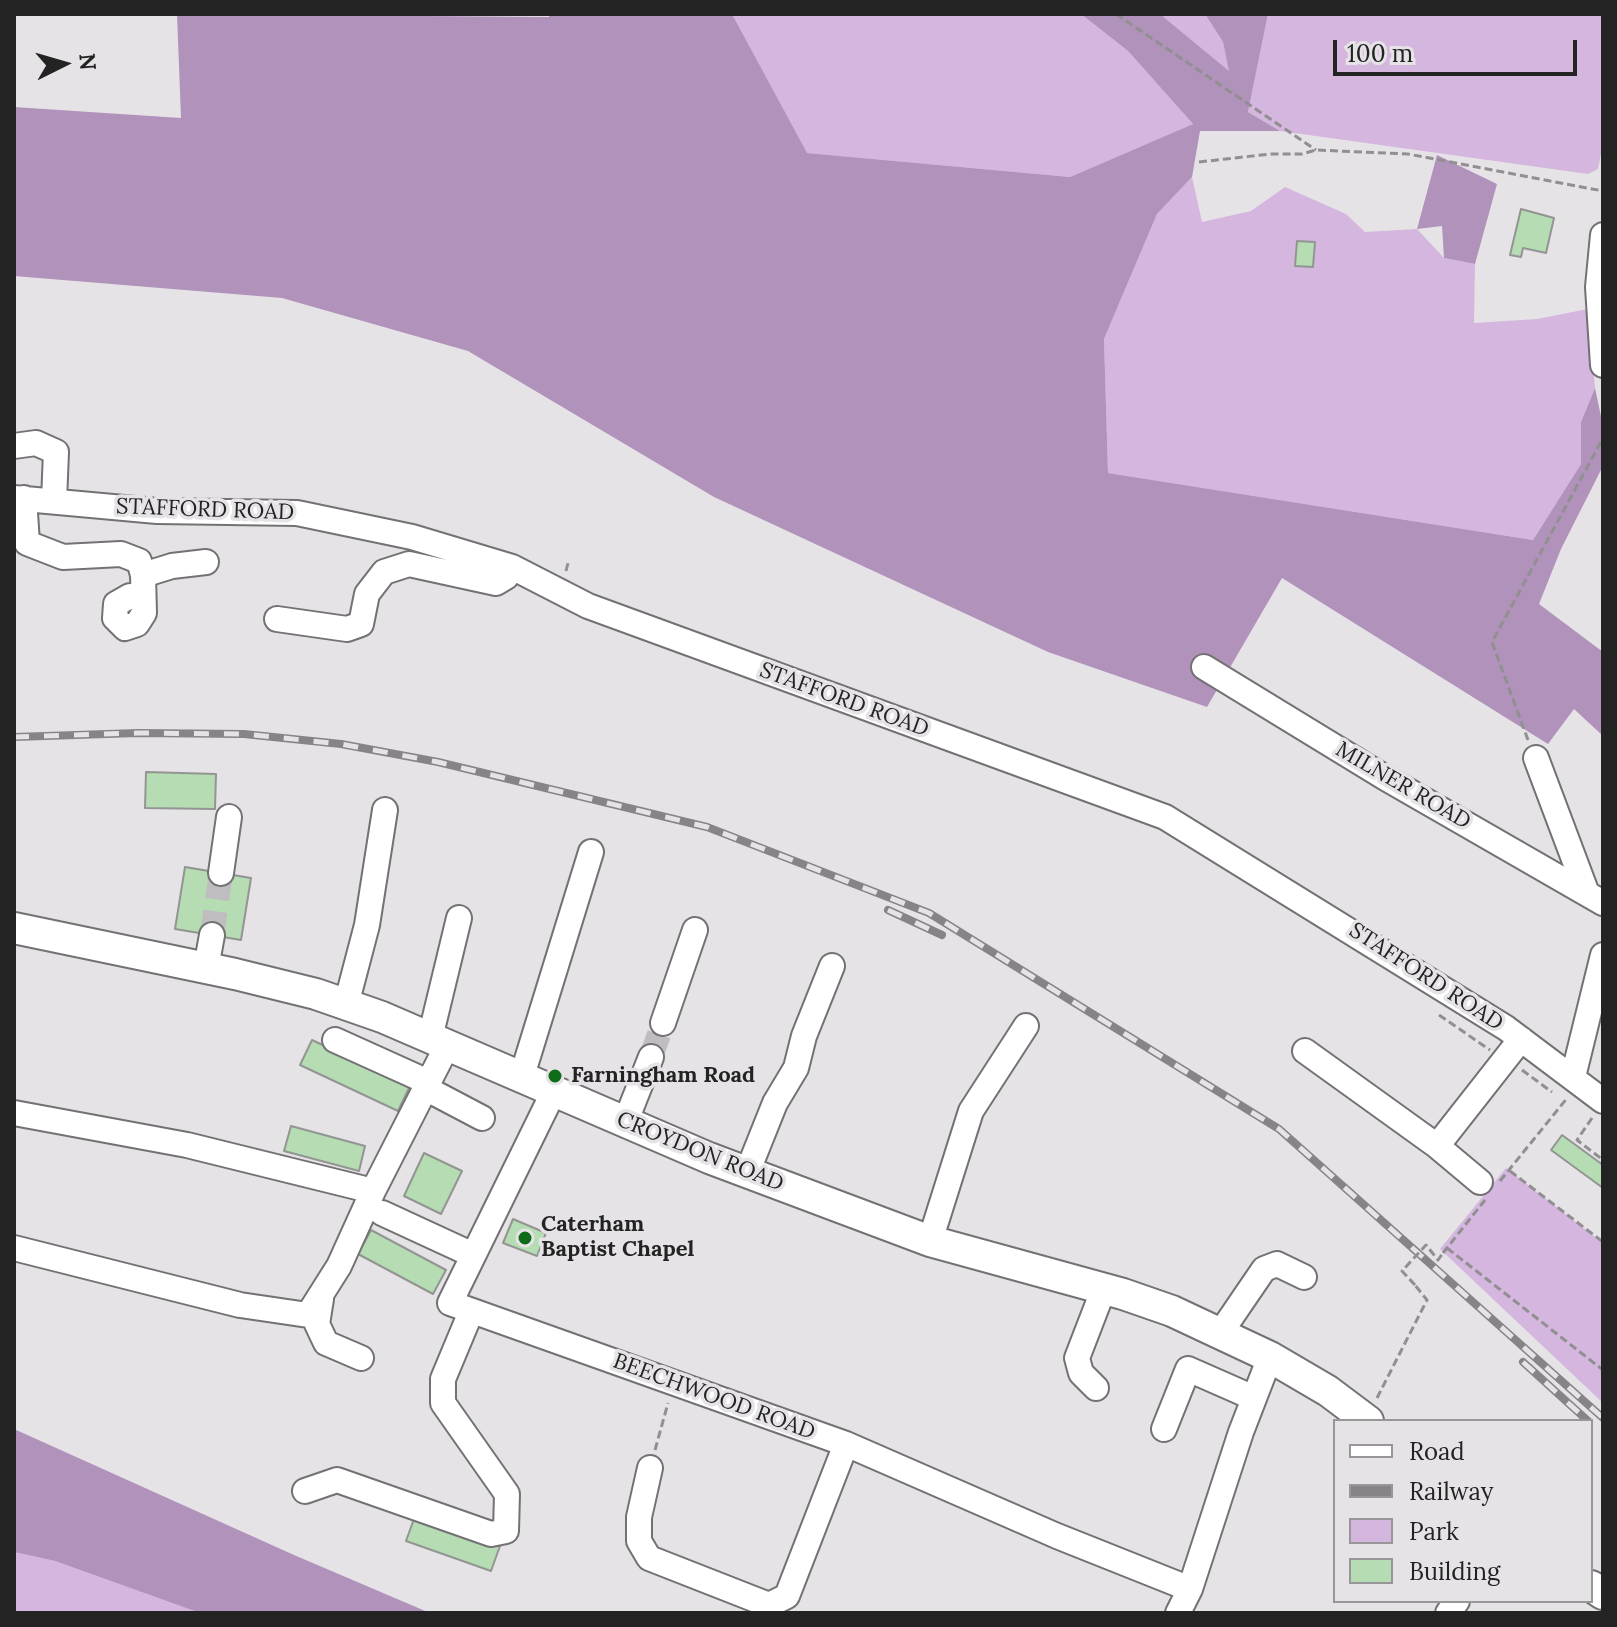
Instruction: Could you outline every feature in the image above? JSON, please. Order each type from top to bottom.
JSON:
[{"type":"main road","name":"CROYDON ROAD","points":[[14,928],[206,968],[346,1005],[747,1173],[930,1241],[1104,1288],[1221,1332],[1328,1391],[1366,1419]]},
{"type":"street","points":[[1603,235],[1598,287],[1603,365]]},
{"type":"street","points":[[14,446],[36,443],[56,452],[54,501]]},
{"type":"street","points":[[19,498],[27,543],[63,557],[121,554],[139,561],[143,575],[142,599]]},
{"type":"street","name":"STAFFORD ROAD","points":[[19,498],[157,511],[297,513],[412,537],[512,567],[588,606],[1165,817],[1511,1042],[1573,1077],[1599,1107]]},
{"type":"street","points":[[143,575],[172,566],[206,562]]},
{"type":"street","points":[[277,619],[347,629],[361,624],[367,594],[384,572],[409,564],[496,583],[506,577],[512,567]]},
{"type":"street","name":"MILNER ROAD","points":[[1204,667],[1384,777],[1594,897]]},
{"type":"street","points":[[1536,758],[1594,897]]},
{"type":"street","points":[[346,1005],[367,925],[385,810]]},
{"type":"street","points":[[221,873],[229,817]]},
{"type":"street","points":[[521,1079],[591,852]]},
{"type":"street","points":[[14,1248],[240,1305],[308,1315],[321,1299],[378,1202],[427,1085],[438,1042],[459,918]]},
{"type":"street","points":[[663,1023],[695,930]]},
{"type":"street","points":[[206,968],[212,935]]},
{"type":"street","points":[[1573,1077],[1603,955]]},
{"type":"street","points":[[747,1173],[775,1103],[796,1068],[804,1036],[832,966]]},
{"type":"street","points":[[930,1241],[971,1111],[1026,1026]]},
{"type":"street","points":[[335,1040],[427,1085],[482,1118]]},
{"type":"street","points":[[1437,1146],[1511,1042]]},
{"type":"street","points":[[1305,1051],[1437,1146],[1480,1182]]},
{"type":"street","points":[[625,1123],[651,1057]]},
{"type":"street","points":[[305,1491],[337,1480],[491,1534],[506,1531],[507,1494],[443,1403],[443,1379],[471,1312],[450,1303],[553,1093]]},
{"type":"street","points":[[14,1113],[187,1145],[378,1202],[473,1255]]},
{"type":"street","points":[[1221,1332],[1264,1269],[1277,1264],[1304,1277]]},
{"type":"street","points":[[1096,1388],[1081,1373],[1077,1358],[1104,1288]]},
{"type":"street","points":[[321,1299],[317,1324],[326,1343],[361,1358]]},
{"type":"street","name":"BEECHWOOD ROAD","points":[[471,1312],[846,1444],[1057,1536],[1190,1589]]},
{"type":"street","points":[[1178,1613],[1190,1589],[1270,1357]]},
{"type":"street","points":[[1164,1429],[1188,1369],[1254,1398]]},
{"type":"street","points":[[650,1468],[639,1517],[639,1541],[649,1558],[769,1605],[787,1596],[846,1444]]},
{"type":"path","points":[[1116,14],[1316,150]]},
{"type":"path","points":[[1199,162],[1270,154],[1302,154],[1316,150],[1408,154],[1603,191]]},
{"type":"path","points":[[1536,758],[1492,642],[1603,438]]},
{"type":"path","points":[[1439,1015],[1490,1050],[1511,1042],[1552,1092]]},
{"type":"path","points":[[1599,1107],[1577,1140],[1603,1160]]},
{"type":"path","points":[[1510,1171],[1603,1242]]},
{"type":"path","points":[[1368,1419],[1427,1300],[1402,1271],[1426,1245],[1438,1260],[1447,1248],[1603,1370]]},
{"type":"path","points":[[650,1468],[673,1384]]},
{"type":"green space","points":[[732,14],[1081,14],[1128,51],[1193,124],[1070,177],[806,153]]},
{"type":"green space","points":[[1160,14],[1205,14],[1223,42],[1230,72]]},
{"type":"green space","points":[[1268,14],[1603,14],[1603,144],[1598,169],[1588,174],[1280,131],[1248,112]]},
{"type":"green space","points":[[1192,177],[1202,222],[1251,211],[1285,187],[1346,214],[1365,232],[1417,229],[1444,258],[1475,264],[1474,323],[1537,319],[1588,309],[1595,388],[1581,422],[1581,464],[1533,540],[1108,473],[1104,339],[1157,214]]},
{"type":"green space","points":[[1506,1168],[1603,1243],[1603,1403],[1440,1249]]},
{"type":"green space","points":[[14,1552],[55,1561],[200,1613],[14,1613]]},
{"type":"shaded area","points":[[177,14],[549,17],[549,14],[732,14],[807,153],[1070,177],[1193,124],[1128,51],[1081,14],[1160,14],[1229,71],[1223,42],[1205,14],[1268,14],[1248,112],[1280,131],[1200,131],[1192,177],[1157,214],[1104,339],[1108,473],[1533,540],[1581,464],[1581,422],[1595,388],[1603,426],[1603,466],[1561,549],[1539,604],[1603,652],[1603,736],[1574,709],[1548,744],[1282,578],[1207,707],[1048,652],[714,497],[468,351],[282,298],[14,276],[14,107],[181,118]]},
{"type":"shaded area","points":[[1437,155],[1497,184],[1475,264],[1444,258],[1442,226],[1417,229]]},
{"type":"shaded area","points":[[14,1429],[430,1613],[200,1613],[55,1561],[14,1552]]},
{"type":"building","points":[[1521,209],[1554,218],[1546,253],[1523,248],[1521,257],[1510,255]]},
{"type":"building","points":[[1297,241],[1315,242],[1313,267],[1295,266]]},
{"type":"building","points":[[146,772],[216,774],[215,809],[145,808]]},
{"type":"building","points":[[185,867],[251,878],[241,940],[175,929]]},
{"type":"building","points":[[312,1040],[410,1086],[398,1111],[300,1065]]},
{"type":"building","points":[[291,1126],[365,1146],[359,1171],[284,1151]]},
{"type":"building","points":[[1562,1135],[1603,1165],[1603,1188],[1551,1150]]},
{"type":"building","points":[[424,1153],[462,1171],[441,1214],[404,1196]]},
{"type":"building","name":"Caterham Baptist Chapel","points":[[513,1219],[546,1233],[537,1256],[503,1243]]},
{"type":"building","points":[[371,1230],[446,1270],[433,1294],[358,1254]]},
{"type":"building","points":[[415,1516],[500,1546],[491,1571],[406,1541]]},
{"type":"tunnel","points":[[212,935],[221,873]]},
{"type":"tunnel","points":[[651,1057],[663,1023]]},
{"type":"railway","points":[[14,737],[244,734],[341,744],[438,762],[707,827],[929,913],[1279,1129],[1603,1418]]},
{"type":"railway","points":[[888,910],[942,935]]},
{"type":"railway","points":[[1523,1362],[1586,1419]]},
{"type":"place","name":"Farningham Road","points":[[555,1076]]},
{"type":"place","name":"Caterham Baptist Chapel","points":[[525,1238]]}]
